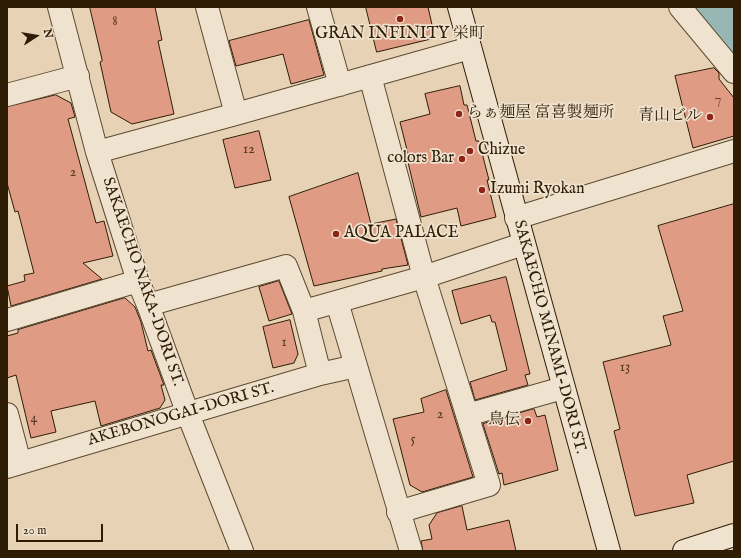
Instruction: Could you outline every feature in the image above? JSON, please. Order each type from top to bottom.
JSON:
[{"type":"street","name":"SAKAECHO NAKA-DORI ST.","points":[[59,7],[97,152],[138,281],[242,551]]},
{"type":"street","points":[[208,7],[236,114]]},
{"type":"street","points":[[318,7],[340,85]]},
{"type":"street","name":"SAKAECHO MINAMI-DORI ST.","points":[[459,7],[523,244],[609,551]]},
{"type":"street","points":[[680,7],[734,72]]},
{"type":"street","points":[[97,152],[470,48]]},
{"type":"street","points":[[7,95],[78,76]]},
{"type":"street","points":[[370,76],[424,277],[489,486],[398,512]]},
{"type":"street","points":[[516,218],[734,151]]},
{"type":"street","points":[[304,311],[424,277],[523,244]]},
{"type":"street","points":[[148,305],[286,266],[304,311],[320,374]]},
{"type":"street","points":[[7,320],[138,281]]},
{"type":"street","points":[[336,302],[411,551]]},
{"type":"street","name":"AKEBONOGAI-DORI ST.","points":[[14,465],[320,374],[356,366]]},
{"type":"street","points":[[467,415],[563,388]]},
{"type":"street","points":[[7,414],[14,465]]},
{"type":"street","points":[[684,551],[734,535]]},
{"type":"building","points":[[90,7],[155,7],[162,40],[158,41],[174,114],[132,124],[111,112]]},
{"type":"building","name":"GRAN INFINITY 栄町","points":[[366,7],[428,7],[435,38],[377,52]]},
{"type":"building","points":[[309,20],[324,75],[291,84],[283,54],[236,66],[229,41]]},
{"type":"building","name":"青山ビル","points":[[714,68],[719,73],[719,79],[734,98],[734,136],[693,148],[675,76]]},
{"type":"building","points":[[460,86],[464,105],[467,105],[476,141],[479,141],[489,180],[487,180],[496,217],[461,226],[457,208],[421,217],[400,122],[430,114],[425,94]]},
{"type":"building","points":[[56,95],[71,103],[75,117],[68,119],[96,223],[104,221],[113,256],[83,263],[102,279],[11,306],[7,286],[25,281],[24,275],[34,273],[18,211],[15,212],[7,183],[7,107]]},
{"type":"building","points":[[259,131],[271,180],[235,188],[223,140]]},
{"type":"building","name":"AQUA PALACE","points":[[358,173],[371,224],[396,219],[408,265],[382,269],[382,271],[314,286],[289,197]]},
{"type":"building","points":[[734,204],[734,461],[687,475],[694,503],[635,516],[614,431],[620,429],[603,362],[671,345],[663,316],[683,311],[658,226]]},
{"type":"building","points":[[506,277],[530,374],[525,375],[528,385],[475,400],[470,382],[507,370],[495,322],[492,322],[490,315],[461,324],[452,291]]},
{"type":"building","points":[[279,281],[292,314],[269,321],[259,287]]},
{"type":"building","points":[[125,298],[135,307],[141,322],[148,351],[151,350],[164,385],[161,385],[165,400],[160,408],[101,426],[95,401],[51,411],[56,432],[31,438],[16,375],[7,378],[7,336],[18,333],[18,330]]},
{"type":"building","points":[[290,320],[298,354],[294,363],[273,368],[263,327]]},
{"type":"building","points":[[446,390],[473,477],[422,492],[410,485],[393,419],[424,412],[421,399]]},
{"type":"building","points":[[534,409],[537,417],[545,415],[558,470],[504,485],[502,473],[499,474],[483,424]]},
{"type":"building","points":[[462,506],[467,530],[509,520],[516,551],[423,551],[421,541],[432,539],[429,525],[437,513]]},
{"type":"waterway","points":[[712,7],[734,32]]},
{"type":"place","name":"GRAN INFINITY 栄町","points":[[400,19]]},
{"type":"place","name":"らぁ麺屋 富喜製麺所","points":[[459,114]]},
{"type":"place","name":"青山ビル","points":[[710,117]]},
{"type":"place","name":"Chizue","points":[[470,151]]},
{"type":"place","name":"colors Bar","points":[[462,159]]},
{"type":"place","name":"Izumi Ryokan","points":[[482,190]]},
{"type":"place","name":"AQUA PALACE","points":[[336,234]]},
{"type":"place","name":"鳥伝","points":[[528,421]]}]
